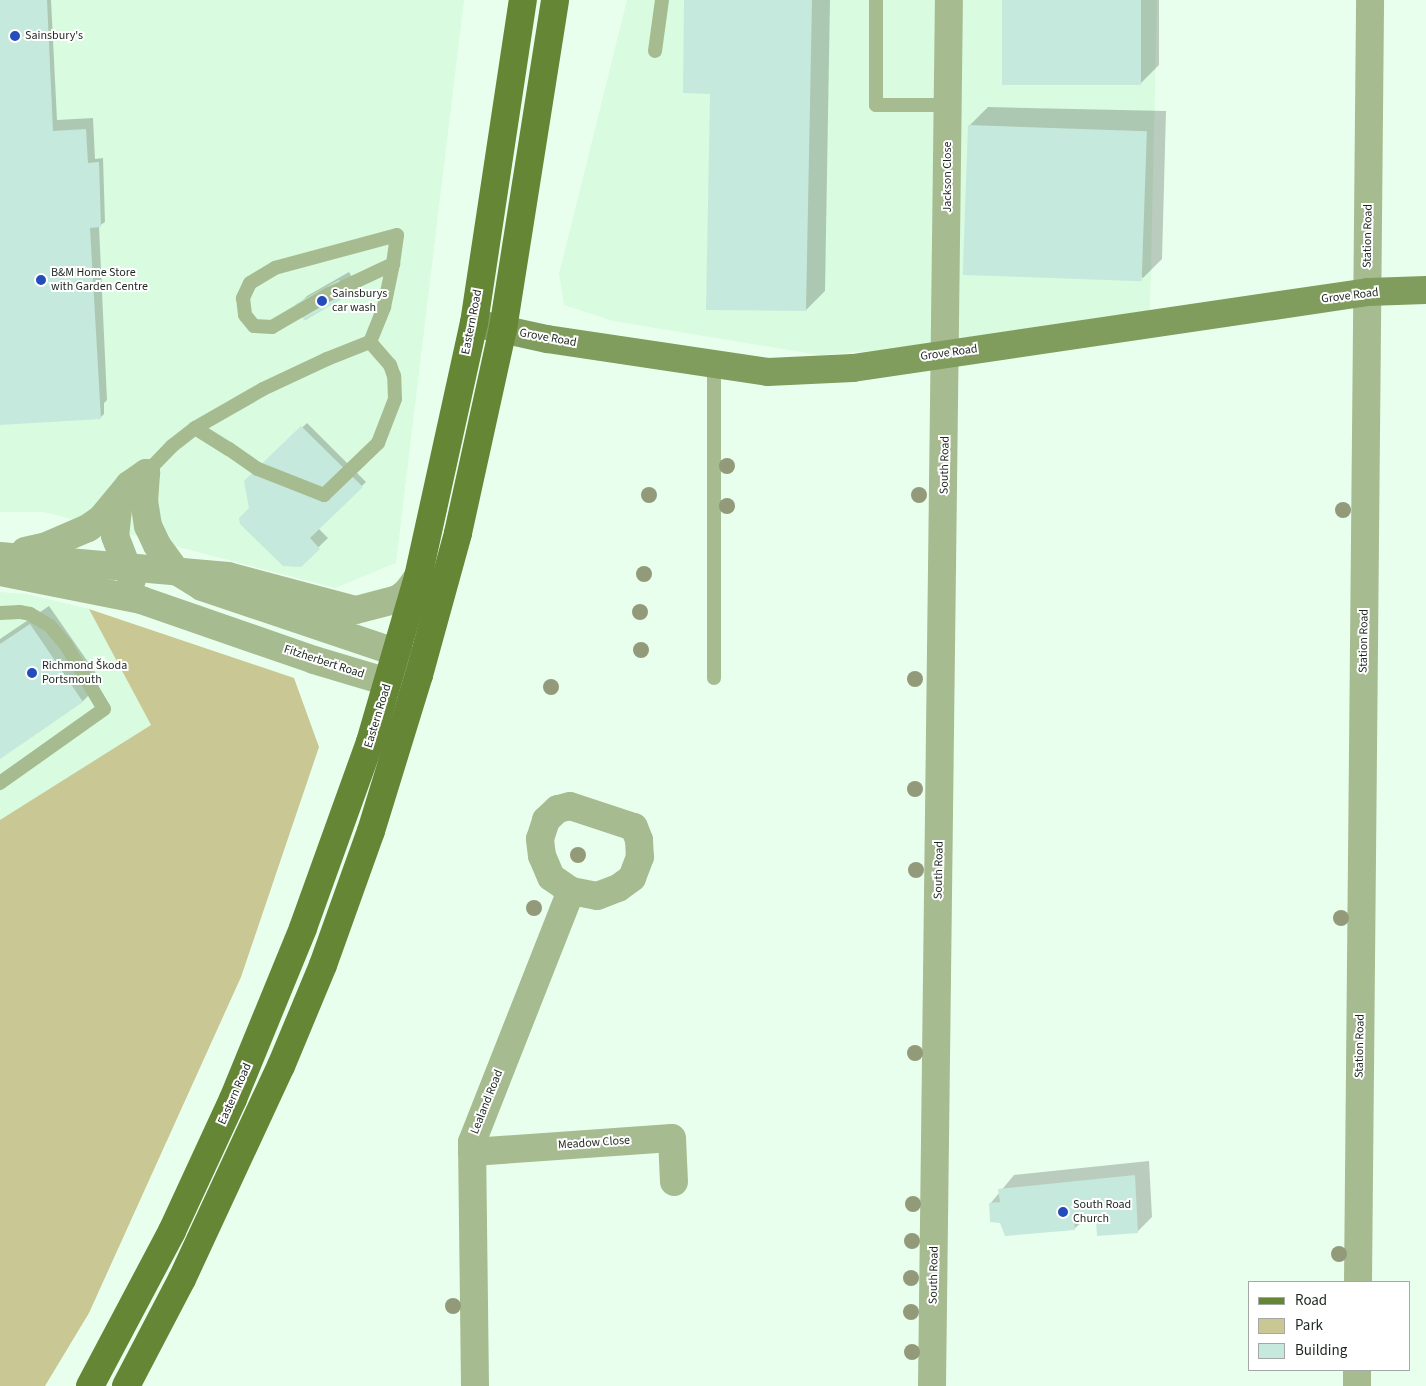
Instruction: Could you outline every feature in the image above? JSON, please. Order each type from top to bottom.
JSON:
[{"type":"main road","name":"Eastern Road","points":[[90,1386],[172,1231],[255,1047],[330,856],[370,742],[398,653],[418,577],[474,323],[524,0]]},
{"type":"main road","points":[[126,1386],[182,1279],[236,1166],[311,993],[372,831],[419,675],[458,533],[503,329],[555,0]]},
{"type":"street","name":"Jackson Close","points":[[946,354],[950,0]]},
{"type":"street","name":"Station Road","points":[[1358,1281],[1370,0]]},
{"type":"street","name":"Grove Road","points":[[474,323],[547,339],[768,372],[834,369],[1368,292],[1426,290]]},
{"type":"street","name":"South Road","points":[[932,1386],[946,354]]},
{"type":"street","points":[[146,473],[144,502],[148,526],[157,544],[176,571],[202,587],[398,653],[419,675]]},
{"type":"street","points":[[0,555],[46,546],[69,538],[101,519],[129,485],[146,473]]},
{"type":"street","points":[[119,499],[115,536],[124,565],[141,600]]},
{"type":"street","points":[[0,555],[228,576],[342,608],[356,610],[398,599],[407,592],[418,577]]},
{"type":"street","name":"Fitzherbert Road","points":[[0,572],[141,600],[314,660],[388,682],[404,681],[419,675]]},
{"type":"street","name":"Lealand Road","points":[[476,1386],[472,1142],[571,891]]},
{"type":"street","name":"Meadow Close","points":[[472,1152],[672,1138],[674,1182]]},
{"type":"street","points":[[1357,1371],[1357,1386]]},
{"type":"lane","points":[[655,51],[662,0]]},
{"type":"lane","points":[[876,0],[876,105],[948,105]]},
{"type":"lane","points":[[146,473],[172,446],[195,428],[263,389],[327,359],[370,342],[384,307],[393,264],[397,235],[275,268],[250,282],[245,290],[243,308],[245,315],[254,326],[272,327],[329,294],[393,264]]},
{"type":"lane","points":[[195,428],[258,469],[324,494],[378,443],[395,399],[394,376],[390,365],[370,342]]},
{"type":"lane","points":[[714,365],[714,678]]},
{"type":"lane","points":[[0,613],[30,614],[50,626],[66,645],[104,709],[0,783]]},
{"type":"shaded area","points":[[0,0],[464,0],[396,563],[335,588],[44,512],[0,512]]},
{"type":"shaded area","points":[[627,0],[1157,0],[1150,311],[908,348],[819,355],[613,321],[564,305],[559,274]]},
{"type":"shaded area","points":[[0,592],[27,594],[89,609],[151,725],[0,823]]},
{"type":"green space","points":[[89,609],[294,678],[319,747],[241,977],[89,1313],[45,1386],[0,1386],[0,820],[151,725]]},
{"type":"building","name":"B&M Home Store with Garden Centre","points":[[0,0],[47,0],[53,131],[86,129],[88,163],[99,162],[101,227],[90,228],[101,419],[0,425]]},
{"type":"building","points":[[684,0],[812,0],[806,311],[706,310],[710,94],[683,93]]},
{"type":"building","points":[[1002,0],[1141,0],[1141,85],[1002,85]]},
{"type":"building","points":[[968,125],[1147,131],[1142,281],[963,275]]},
{"type":"building","name":"Sainsburys car wash","points":[[339,280],[348,296],[304,320],[295,304]]},
{"type":"building","points":[[301,426],[363,487],[310,538],[320,549],[301,567],[283,566],[240,524],[239,518],[249,508],[244,481]]},
{"type":"building","name":"Richmond Škoda Portsmouth","points":[[30,624],[83,702],[0,759],[0,644]]},
{"type":"building","name":"South Road Church","points":[[1135,1175],[1138,1233],[1097,1236],[1096,1221],[1074,1222],[1075,1230],[1005,1236],[1000,1223],[990,1222],[989,1203],[1000,1202],[998,1189]]},
{"type":"place","name":"Sainsbury's","points":[[15,36]]},
{"type":"place","name":"B&M Home Store with Garden Centre","points":[[41,280]]},
{"type":"place","name":"Sainsburys car wash","points":[[322,301]]},
{"type":"place","name":"Richmond Škoda Portsmouth","points":[[32,673]]},
{"type":"place","name":"South Road Church","points":[[1063,1212]]}]
